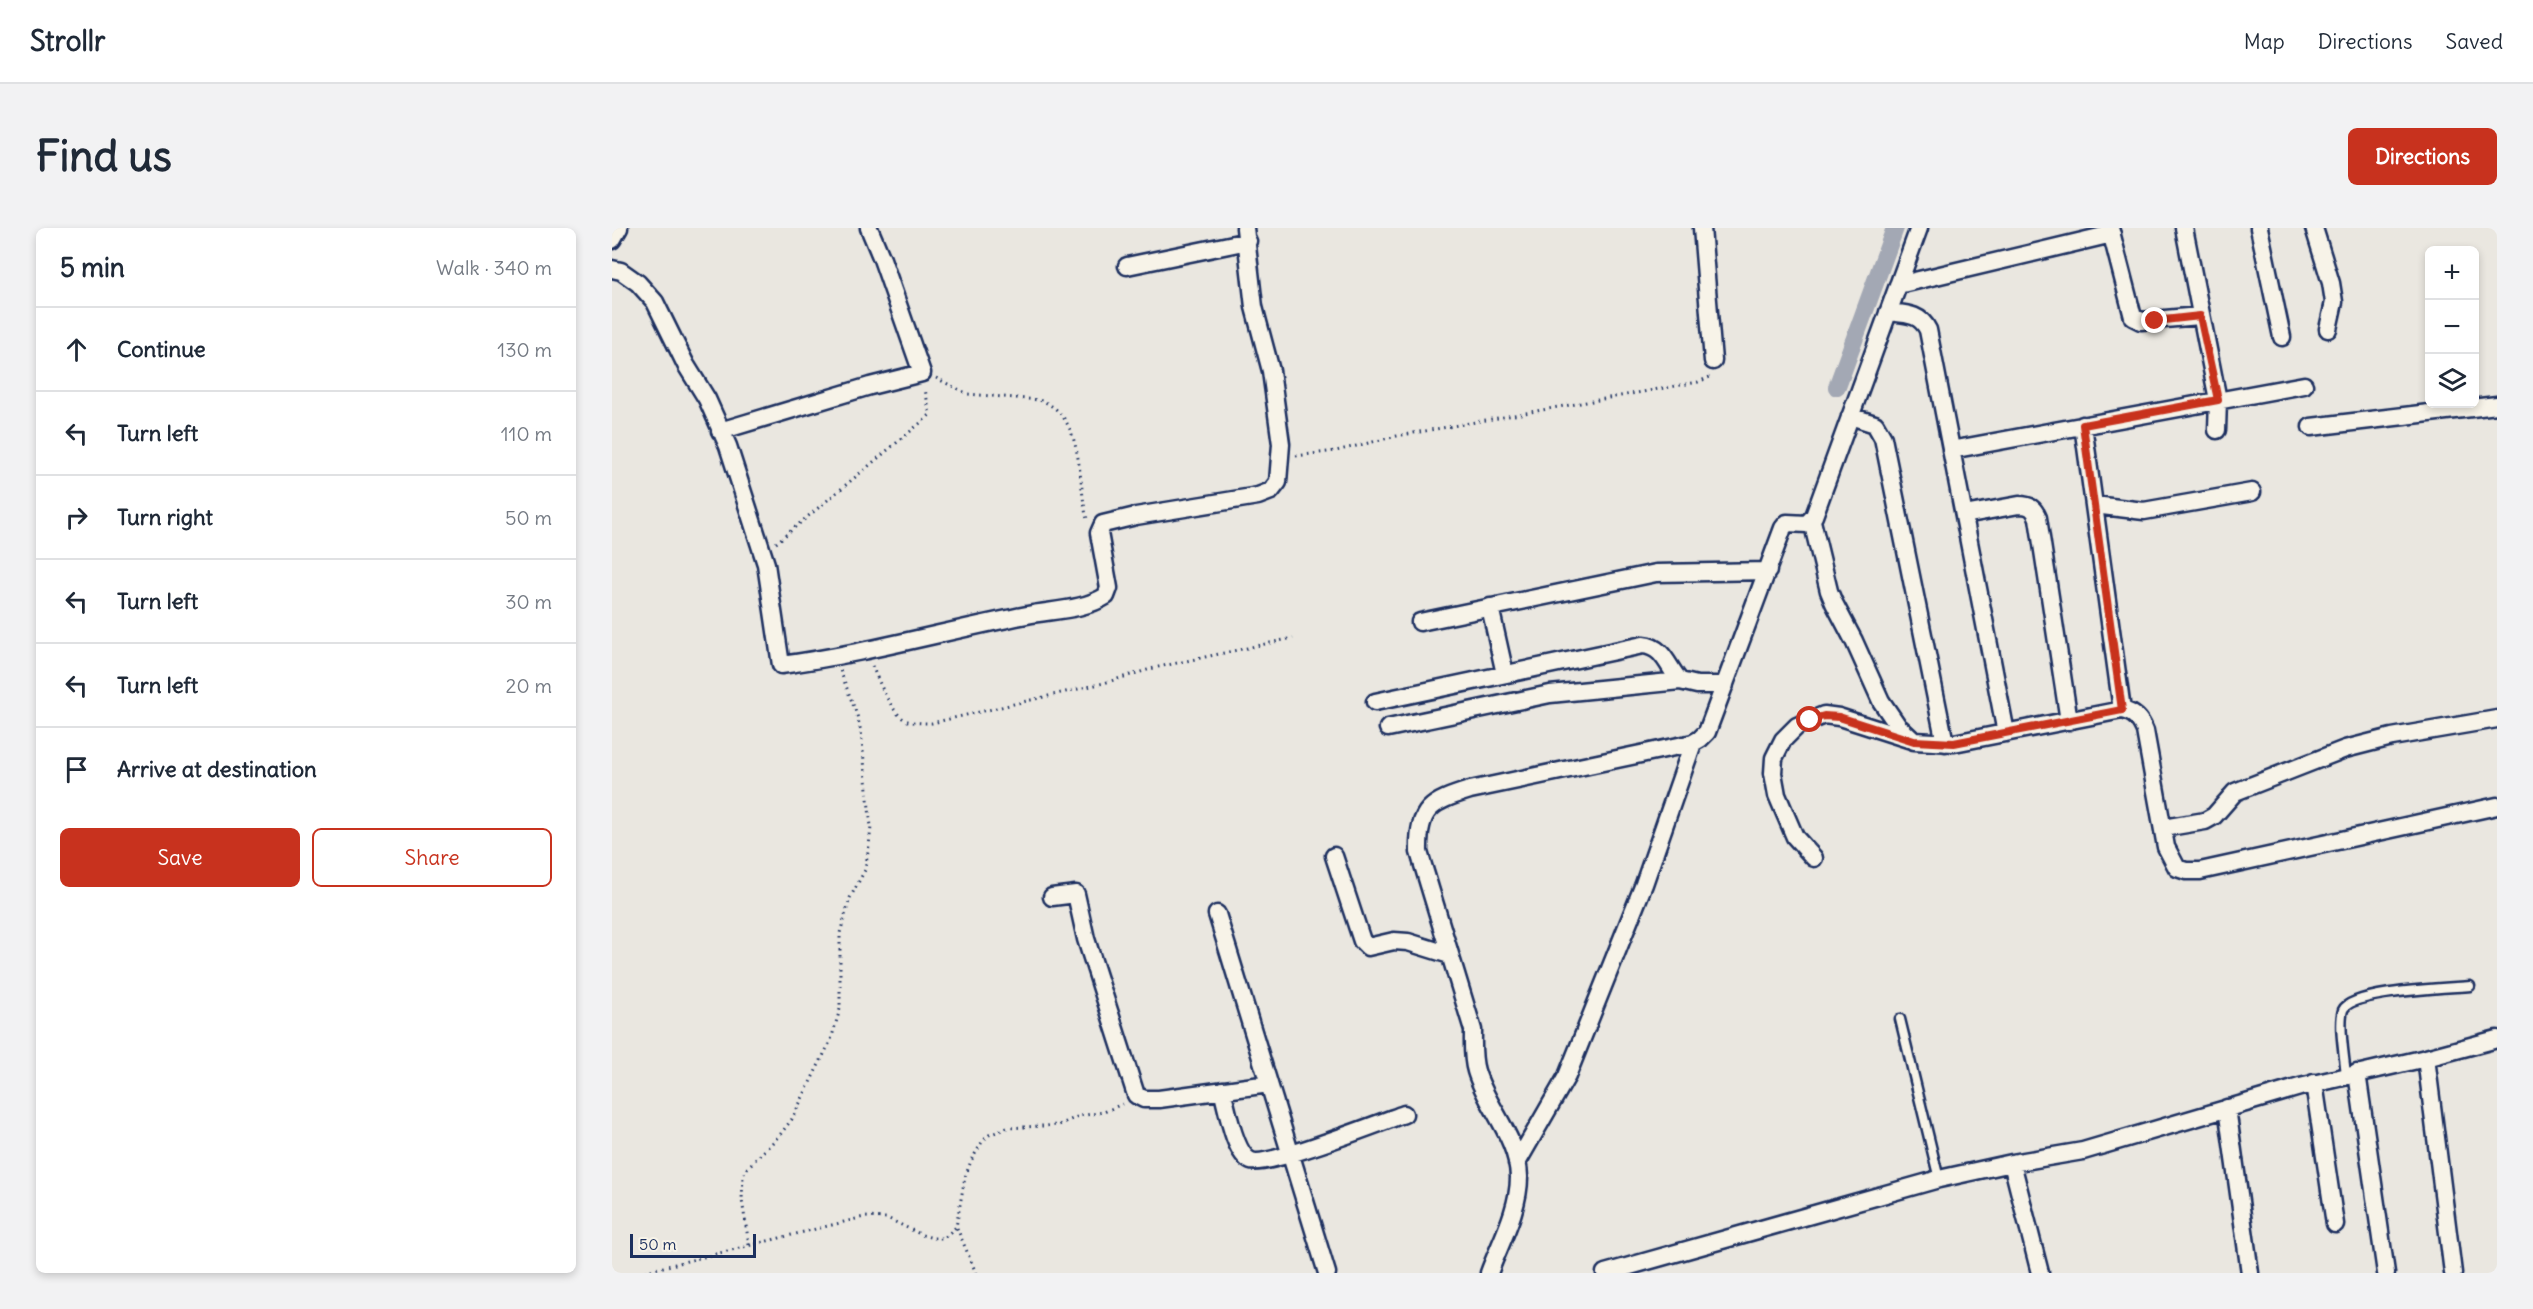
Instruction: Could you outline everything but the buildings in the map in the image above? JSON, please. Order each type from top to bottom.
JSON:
[{"type":"street","points":[[612,240],[619,228]]},
{"type":"street","points":[[720,431],[870,386],[922,373],[869,228]]},
{"type":"street","points":[[1702,228],[1713,361]]},
{"type":"street","points":[[1914,741],[1898,726],[1881,701],[1834,603],[1802,522],[1850,416],[1919,228]]},
{"type":"street","points":[[2184,228],[2218,400],[2217,430]]},
{"type":"street","points":[[2259,228],[2282,337]]},
{"type":"street","points":[[2314,228],[2331,283],[2334,302],[2328,328]]},
{"type":"street","points":[[1898,285],[2111,231],[2133,317],[2141,321],[2200,316]]},
{"type":"street","points":[[612,269],[621,271],[638,283],[655,302],[686,365],[707,399],[736,468],[763,554],[781,665],[835,658],[1099,601],[1106,596],[1109,588],[1099,533],[1103,524],[1258,496],[1271,491],[1278,482],[1280,457],[1270,371],[1254,307],[1246,234],[1127,266]]},
{"type":"street","points":[[1888,312],[1917,316],[1928,330],[2006,733]]},
{"type":"street","points":[[1951,450],[2304,385]]},
{"type":"street","points":[[2311,428],[2497,405]]},
{"type":"street","points":[[1850,416],[1875,424],[1883,438],[1945,743]]},
{"type":"street","points":[[2083,425],[2122,710]]},
{"type":"street","points":[[2094,506],[2144,511],[2252,492]]},
{"type":"street","points":[[1964,515],[2019,505],[2027,505],[2034,509],[2038,519],[2069,721]]},
{"type":"street","points":[[1489,1273],[1515,1206],[1518,1190],[1517,1163],[1509,1137],[1477,1073],[1473,1056],[1473,1030],[1419,852],[1419,827],[1423,816],[1441,799],[1470,790],[1693,743],[1700,739],[1707,732],[1784,528],[1787,523],[1802,522]]},
{"type":"street","points":[[1420,622],[1656,573],[1768,571]]},
{"type":"street","points":[[1490,607],[1505,674]]},
{"type":"street","points":[[1375,702],[1643,645],[1655,646],[1680,681]]},
{"type":"street","points":[[1388,728],[1550,694],[1680,681],[1697,685],[1725,686]]},
{"type":"street","points":[[1814,858],[1795,837],[1778,795],[1773,773],[1774,758],[1783,740],[1797,726],[1824,716],[1839,717],[1914,741],[1945,743],[2122,710],[2133,713],[2141,721],[2145,731],[2171,859],[2177,868],[2186,872],[2200,871],[2497,806]]},
{"type":"street","points":[[2163,828],[2205,821],[2214,816],[2235,792],[2345,749],[2392,737],[2497,718]]},
{"type":"street","points":[[1517,1163],[1567,1076],[1644,884],[1693,743]]},
{"type":"street","points":[[1334,856],[1362,941],[1368,947],[1394,941],[1408,942],[1450,955]]},
{"type":"street","points":[[1052,897],[1076,894],[1086,939],[1136,1095],[1144,1099],[1151,1099],[1269,1084]]},
{"type":"street","points":[[1217,915],[1327,1273]]},
{"type":"street","points":[[1605,1273],[1641,1268],[1939,1179],[2012,1163],[2084,1151],[2314,1083],[2426,1058],[2497,1039]]},
{"type":"street","points":[[2426,1058],[2453,1273]]},
{"type":"street","points":[[2351,1074],[2386,1273]]},
{"type":"street","points":[[2314,1083],[2335,1224]]},
{"type":"street","points":[[1222,1090],[1235,1138],[1250,1161],[1261,1162],[1290,1154],[1404,1114]]},
{"type":"street","points":[[2227,1108],[2250,1273]]},
{"type":"street","points":[[2012,1163],[2040,1273]]},
{"type":"lane","points":[[2351,1074],[2342,1020],[2348,1003],[2366,996],[2470,986]]},
{"type":"lane","points":[[1900,1019],[1939,1179]]},
{"type":"path","points":[[1280,457],[1336,451],[1397,436],[1698,382],[1709,378],[1713,372],[1713,361]]},
{"type":"path","points":[[922,373],[968,394],[1039,400],[1049,404],[1070,428],[1088,524]]},
{"type":"path","points":[[763,554],[930,415],[922,373]]},
{"type":"path","points":[[866,651],[882,687],[899,715],[906,721],[932,723],[1293,638]]},
{"type":"path","points":[[749,1245],[742,1200],[743,1175],[792,1119],[831,1040],[840,1009],[840,933],[850,898],[865,870],[869,846],[871,827],[861,732],[835,658]]},
{"type":"path","points":[[976,1273],[956,1227],[965,1176],[982,1142],[989,1135],[1007,1128],[1059,1125],[1079,1116],[1114,1109],[1136,1095]]},
{"type":"path","points":[[639,1273],[864,1217],[887,1218],[933,1238],[944,1238],[956,1227]]},
{"type":"waterway","points":[[1837,387],[1895,228]]},
{"type":"route","points":[[1810,720],[1824,716],[1839,717],[1914,741],[1954,743],[2122,710],[2083,425],[2218,400],[2200,316],[2155,321]]}]
